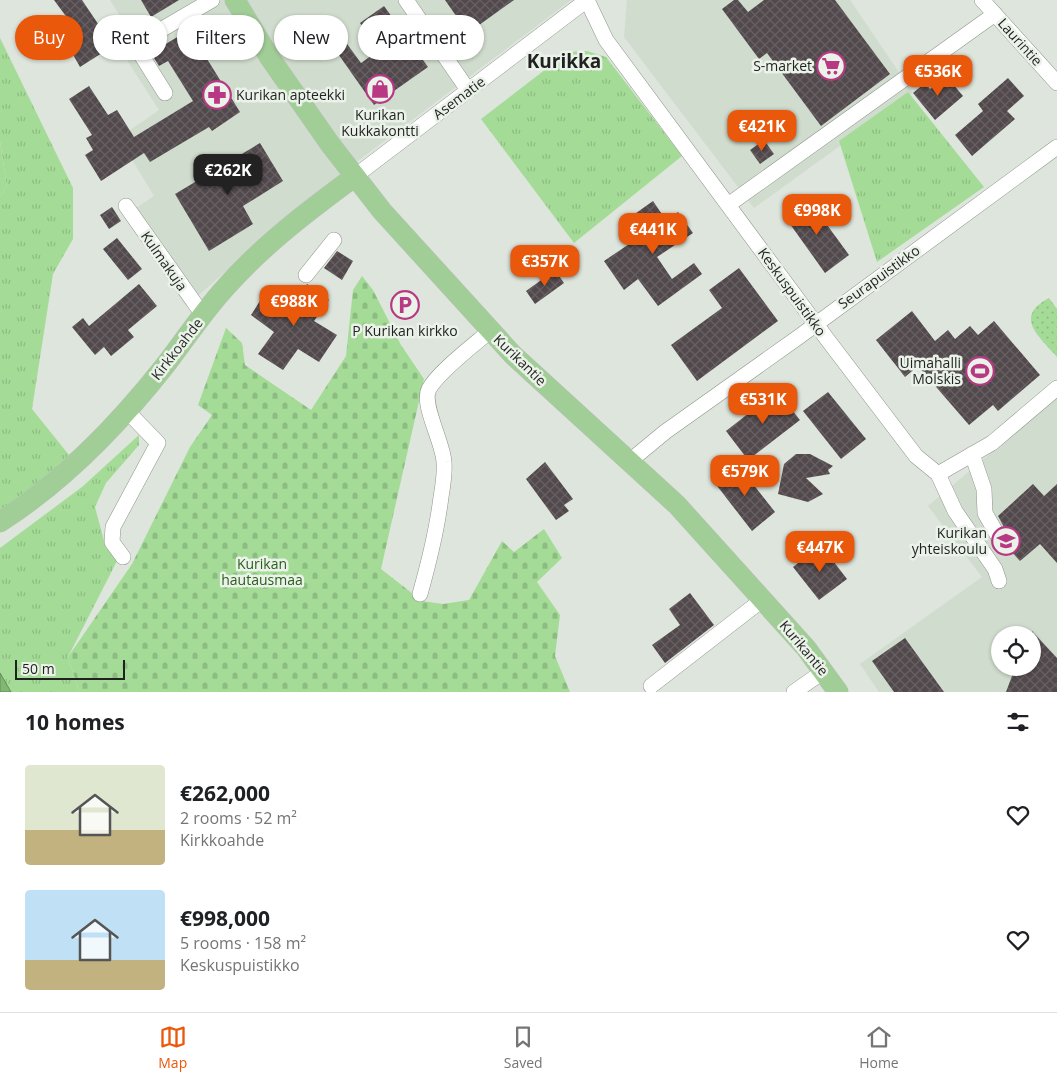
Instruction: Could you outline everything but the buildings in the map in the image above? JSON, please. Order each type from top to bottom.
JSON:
[{"type":"main road","name":"Kurikantie","points":[[235,0],[270,58],[354,177],[382,211],[513,355],[677,505],[824,671],[838,692]]},
{"type":"main road","name":"Kirkkoahde","points":[[0,522],[68,469],[127,411],[224,289],[248,262],[284,230],[354,177]]},
{"type":"street","points":[[165,93],[134,45],[212,0]]},
{"type":"street","points":[[406,0],[468,90]]},
{"type":"street","name":"Asematie","points":[[354,177],[587,0]]},
{"type":"street","name":"Keskuspuistikko","points":[[587,0],[606,40],[916,456],[938,474],[954,511],[995,569],[999,581]]},
{"type":"street","name":"Laurintie","points":[[982,0],[1057,83]]},
{"type":"street","points":[[728,204],[995,14]]},
{"type":"street","name":"Seurapuistikko","points":[[630,461],[665,432],[1057,147]]},
{"type":"street","name":"Kulmakuja","points":[[126,206],[203,316]]},
{"type":"street","points":[[306,275],[334,240]]},
{"type":"street","points":[[420,594],[433,546],[444,475],[444,461],[439,438],[426,402],[428,390],[438,377],[490,331]]},
{"type":"street","points":[[938,474],[992,443],[1057,388]]},
{"type":"street","points":[[123,558],[112,542],[113,527],[158,443],[127,411]]},
{"type":"street","points":[[972,454],[984,489],[985,513],[998,536]]},
{"type":"street","points":[[651,686],[762,600]]},
{"type":"street","points":[[794,692],[824,671]]},
{"type":"shaded area","points":[[110,0],[571,0],[318,191],[186,306],[124,216],[154,196],[119,138],[159,110],[127,60],[167,60],[167,15],[119,15]]},
{"type":"shaded area","points":[[627,0],[850,0],[913,93],[754,208],[624,37]]},
{"type":"shaded area","name":"Kurikan yhteiskoulu","points":[[1057,397],[1057,692],[879,692],[860,664],[982,577],[928,506]]},
{"type":"shaded area","points":[[0,673],[11,692],[0,692]]},
{"type":"green space","points":[[0,38],[73,188],[73,239],[53,274],[32,409],[69,455],[36,485],[0,510],[0,196],[7,187],[0,141]]},
{"type":"green space","points":[[587,51],[606,57],[682,156],[574,243],[481,119],[568,52]]},
{"type":"green space","points":[[908,92],[984,187],[877,262],[839,141]]},
{"type":"green space","points":[[0,141],[7,187],[0,196]]},
{"type":"green space","name":"Kurikan hautausmaa","points":[[362,276],[373,290],[401,345],[424,379],[381,569],[422,601],[443,604],[469,600],[502,541],[514,552],[544,529],[562,558],[537,582],[560,615],[555,656],[570,692],[79,692],[68,657],[132,564],[190,447],[212,415],[198,405],[226,328],[242,343],[245,365],[311,410],[346,356],[353,290]]},
{"type":"green space","points":[[1049,298],[1057,309],[1057,357],[1037,334],[1031,319],[1038,305]]},
{"type":"green space","points":[[139,435],[139,445],[106,483],[95,507],[106,548],[118,559],[68,657],[79,692],[11,692],[0,673],[0,548],[82,487]]},
{"type":"place","name":"S-market","points":[[831,66]]},
{"type":"place","name":"Kurikan Kukkakontti","points":[[380,89]]},
{"type":"place","name":"Kurikan apteekki","points":[[217,95]]},
{"type":"place","name":"P Kurikan kirkko","points":[[405,305]]},
{"type":"place","name":"Uimahalli Molskis","points":[[980,371]]},
{"type":"place","name":"Kurikan yhteiskoulu","points":[[1006,541]]},
{"type":"district","name":"Kurikka","points":[[564,61]]}]
